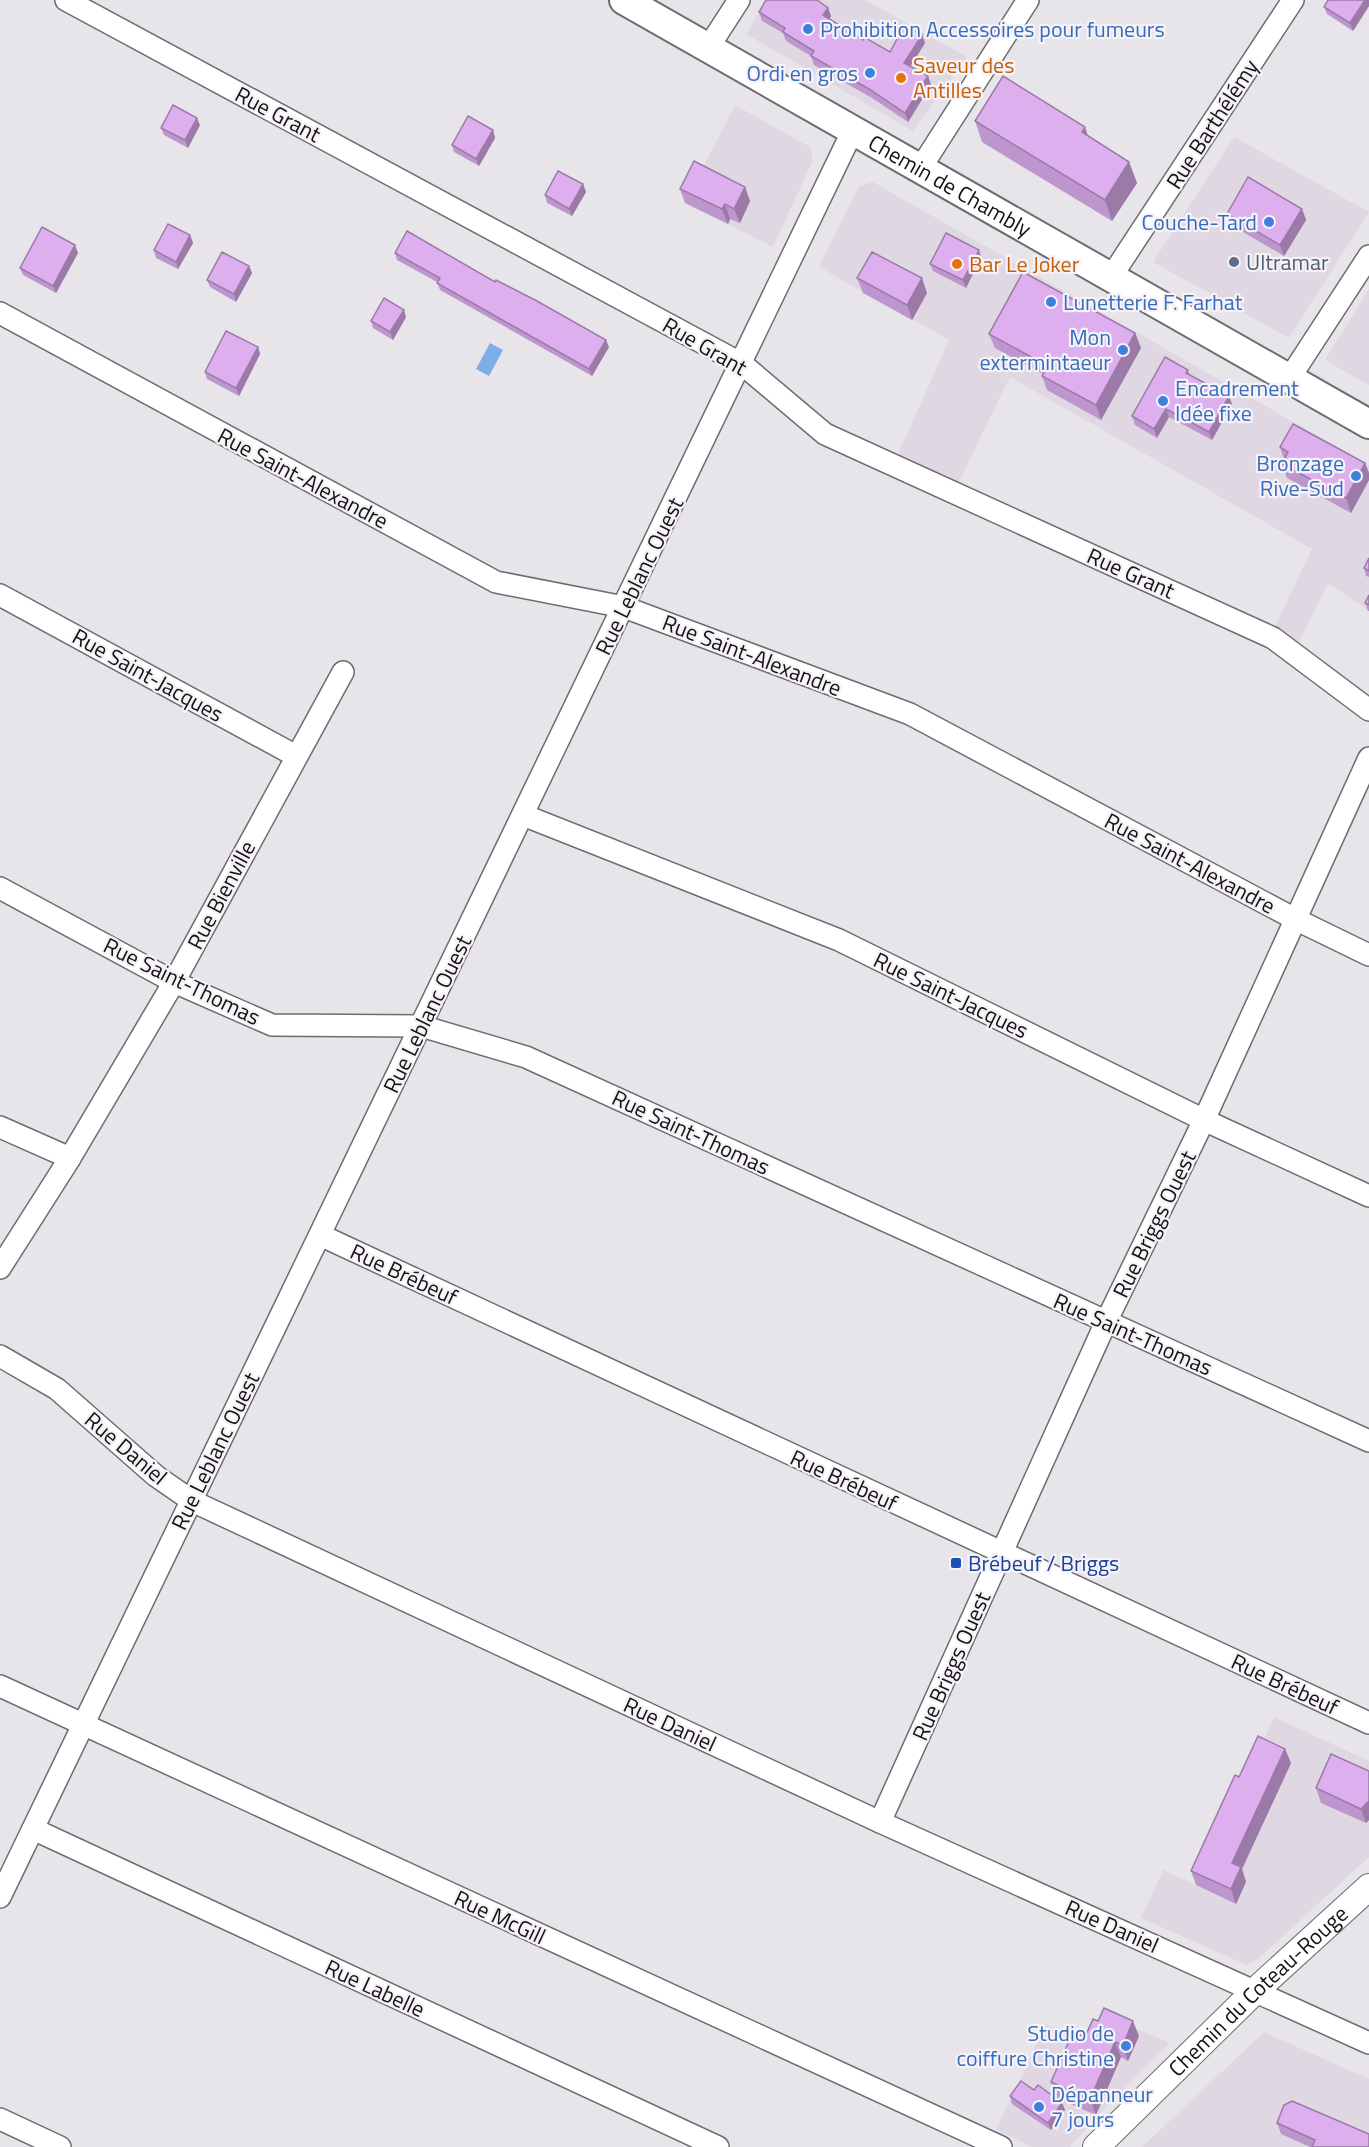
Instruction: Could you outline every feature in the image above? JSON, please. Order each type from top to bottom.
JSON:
[{"type":"main road","name":"Chemin de Chambly","points":[[624,0],[1369,424]]},
{"type":"street","name":"Rue Grant","points":[[66,0],[742,364],[825,434],[1273,638],[1369,710]]},
{"type":"street","points":[[708,48],[739,0]]},
{"type":"street","points":[[920,169],[1028,0]]},
{"type":"street","name":"Rue Barthélémy","points":[[1111,278],[1293,0]]},
{"type":"street","name":"Rue Leblanc Ouest","points":[[0,1897],[853,130]]},
{"type":"street","points":[[1289,379],[1369,256]]},
{"type":"street","name":"Rue Saint-Alexandre","points":[[0,313],[496,582],[624,607],[909,714],[1369,955]]},
{"type":"street","name":"Rue Saint-Jacques","points":[[0,595],[296,756]]},
{"type":"street","name":"Rue Bienville","points":[[0,1268],[70,1158],[174,982],[343,672]]},
{"type":"street","name":"Rue Briggs Ouest","points":[[880,1822],[1106,1322],[1204,1120],[1369,758]]},
{"type":"street","name":"Rue Saint-Jacques","points":[[523,814],[839,940],[1204,1120],[1369,1196]]},
{"type":"street","name":"Rue Saint-Thomas","points":[[0,888],[174,982],[272,1025],[421,1026],[526,1057],[1369,1441]]},
{"type":"street","points":[[0,1126],[70,1158]]},
{"type":"street","name":"Rue Brébeuf","points":[[320,1235],[1369,1723]]},
{"type":"street","name":"Rue Daniel","points":[[0,1356],[57,1389],[156,1476],[192,1501],[880,1822],[1369,2043]]},
{"type":"street","name":"Rue McGill","points":[[0,1686],[1001,2147]]},
{"type":"street","name":"Rue Labelle","points":[[33,1829],[718,2147]]},
{"type":"street","name":"Chemin du Coteau-Rouge","points":[[1096,2147],[1256,1990],[1369,1887]]},
{"type":"street","points":[[0,2118],[60,2147]]},
{"type":"shaded area","points":[[766,0],[865,0],[967,57],[913,131],[746,34]]},
{"type":"shaded area","points":[[735,105],[810,147],[813,160],[773,247],[685,203]]},
{"type":"shaded area","points":[[1234,137],[1369,212],[1289,338],[1153,262]]},
{"type":"shaded area","points":[[873,182],[1369,465],[1369,611],[1328,583],[1298,643],[1274,628],[1312,549],[1010,377],[958,483],[898,454],[949,340],[819,267],[859,186]]},
{"type":"shaded area","points":[[1369,289],[1369,385],[1325,360]]},
{"type":"shaded area","points":[[1274,1717],[1369,1761],[1369,1857],[1258,1959],[1247,1965],[1141,1918],[1163,1870],[1196,1885]]},
{"type":"shaded area","points":[[1107,2016],[1170,2043],[1099,2114],[1070,2147],[1033,2147],[996,2130],[1046,2024],[1094,2045]]},
{"type":"shaded area","points":[[1264,2032],[1369,2079],[1369,2147],[1142,2147]]},
{"type":"water","points":[[490,343],[503,350],[489,376],[476,369]]},
{"type":"building","points":[[766,0],[817,0],[828,8],[823,15],[863,40],[864,37],[890,52],[904,26],[922,35],[904,63],[928,76],[905,113],[869,89],[811,56],[814,51],[783,32],[785,28],[759,12]]},
{"type":"building","points":[[1328,0],[1365,0],[1350,23],[1324,7]]},
{"type":"building","points":[[1003,76],[1085,127],[1082,132],[1129,162],[1105,200],[975,121]]},
{"type":"building","points":[[173,105],[197,118],[185,140],[161,128]]},
{"type":"building","points":[[468,116],[493,130],[476,159],[452,145]]},
{"type":"building","points":[[694,161],[745,187],[734,209],[725,204],[722,209],[680,189]]},
{"type":"building","points":[[558,171],[583,184],[569,209],[545,195]]},
{"type":"building","name":"Couche-Tard","points":[[1248,177],[1302,209],[1280,245],[1227,214]]},
{"type":"building","points":[[168,224],[190,235],[176,262],[154,250]]},
{"type":"building","points":[[42,227],[75,245],[53,286],[20,268]]},
{"type":"building","points":[[407,231],[495,282],[496,280],[537,301],[606,340],[589,369],[437,283],[440,278],[395,253]]},
{"type":"building","name":"Bar Le Joker","points":[[946,233],[979,250],[963,280],[930,264]]},
{"type":"building","points":[[222,252],[249,266],[234,294],[207,280]]},
{"type":"building","points":[[872,252],[922,278],[907,305],[857,278]]},
{"type":"building","points":[[1023,272],[1135,333],[1096,405],[1042,376],[1048,366],[989,334]]},
{"type":"building","points":[[384,298],[404,310],[390,332],[371,321]]},
{"type":"building","points":[[226,331],[258,347],[236,388],[205,372]]},
{"type":"building","points":[[1165,357],[1188,370],[1186,373],[1229,396],[1209,432],[1166,409],[1154,429],[1132,416]]},
{"type":"building","points":[[1293,424],[1365,463],[1346,498],[1282,464],[1288,452],[1280,447]]},
{"type":"building","points":[[1369,558],[1369,571],[1364,568]]},
{"type":"building","points":[[1258,1736],[1285,1749],[1232,1863],[1241,1867],[1231,1889],[1191,1871],[1235,1775],[1239,1777]]},
{"type":"building","points":[[1331,1754],[1369,1771],[1369,1801],[1361,1809],[1316,1788]]},
{"type":"building","points":[[1104,2008],[1133,2021],[1123,2045],[1115,2042],[1090,2099],[1051,2082],[1073,2032],[1085,2037],[1093,2019],[1098,2021]]},
{"type":"building","name":"Dépanneur 7 jours","points":[[1021,2081],[1034,2090],[1038,2085],[1062,2103],[1048,2123],[1010,2096]]},
{"type":"building","points":[[1292,2101],[1369,2134],[1369,2147],[1312,2147],[1315,2140],[1277,2123],[1284,2105]]},
{"type":"place","name":"Prohibition Accessoires pour fumeurs","points":[[808,29]]},
{"type":"place","name":"Ordi en gros","points":[[870,73]]},
{"type":"place","name":"Saveur des Antilles","points":[[901,78]]},
{"type":"place","name":"Couche-Tard","points":[[1269,222]]},
{"type":"place","name":"Ultramar","points":[[1234,262]]},
{"type":"place","name":"Bar Le Joker","points":[[957,264]]},
{"type":"place","name":"Lunetterie F. Farhat","points":[[1051,302]]},
{"type":"place","name":"Mon extermintaeur","points":[[1123,350]]},
{"type":"place","name":"Encadrement Idée fixe","points":[[1163,401]]},
{"type":"place","name":"Bronzage Rive-Sud","points":[[1356,476]]},
{"type":"place","name":"Brébeuf / Briggs","points":[[956,1563]]},
{"type":"place","name":"Studio de coiffure Christine","points":[[1126,2046]]},
{"type":"place","name":"Dépanneur 7 jours","points":[[1039,2107]]}]
